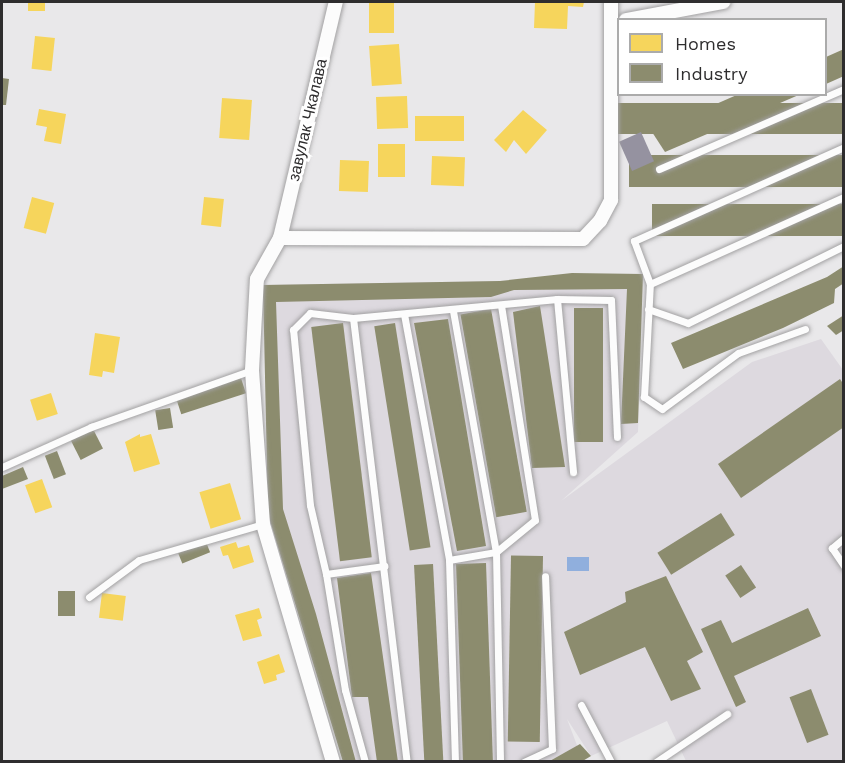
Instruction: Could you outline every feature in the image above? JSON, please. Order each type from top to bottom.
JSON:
[{"type":"street","name":"завулак Чкалава","points":[[333,762],[263,524],[252,370],[257,279],[280,238],[336,2]]},
{"type":"street","points":[[280,238],[583,239],[600,221],[611,200],[614,22],[611,2]]},
{"type":"street","points":[[638,18],[723,2]]},
{"type":"lane","points":[[827,96],[843,89]]},
{"type":"lane","points":[[659,169],[827,96]]},
{"type":"lane","points":[[805,329],[738,353],[662,409],[644,397],[650,284],[634,241],[843,147]]},
{"type":"lane","points":[[650,284],[843,197]]},
{"type":"lane","points":[[648,309],[688,323],[843,246]]},
{"type":"lane","points":[[557,298],[573,472]]},
{"type":"lane","points":[[366,762],[345,690],[326,574],[310,505],[293,330],[310,313],[353,318],[453,311],[557,298],[611,300],[616,437]]},
{"type":"lane","points":[[449,560],[496,552],[535,520],[501,306]]},
{"type":"lane","points":[[453,311],[496,552],[500,762]]},
{"type":"lane","points":[[404,314],[449,560],[455,762]]},
{"type":"lane","points":[[353,318],[407,762]]},
{"type":"lane","points":[[2,467],[91,428],[252,370]]},
{"type":"lane","points":[[89,597],[138,560],[263,524]]},
{"type":"lane","points":[[843,538],[832,548],[843,566]]},
{"type":"lane","points":[[326,574],[384,566]]},
{"type":"lane","points":[[524,762],[552,748],[545,576]]},
{"type":"lane","points":[[581,705],[611,762]]},
{"type":"lane","points":[[656,762],[727,714]]},
{"type":"shaded area","points":[[643,274],[638,432],[561,501],[752,362],[821,339],[843,370],[843,761],[686,761],[667,721],[591,756],[567,719],[583,761],[343,761],[268,514],[263,285],[500,281]]},
{"type":"water","points":[[567,557],[589,557],[589,571],[567,571]]},
{"type":"building: Homes","points":[[28,2],[45,2],[45,11],[28,11]]},
{"type":"building: Homes","points":[[369,2],[394,2],[394,33],[369,33]]},
{"type":"building: Homes","points":[[535,2],[584,2],[583,7],[568,6],[567,29],[534,28]]},
{"type":"building: Homes","points":[[35,36],[55,38],[51,71],[32,69]]},
{"type":"building: Homes","points":[[399,44],[402,84],[372,86],[369,46]]},
{"type":"building: Homes","points":[[407,96],[408,128],[377,129],[376,97]]},
{"type":"building: Homes","points":[[222,98],[252,100],[249,140],[219,138]]},
{"type":"building: Homes","points":[[39,109],[66,114],[61,144],[44,141],[47,127],[36,125]]},
{"type":"building: Homes","points":[[523,110],[547,130],[526,154],[514,140],[506,152],[494,140]]},
{"type":"building: Homes","points":[[415,116],[464,116],[464,141],[415,141]]},
{"type":"building: Homes","points":[[378,144],[405,144],[405,177],[378,177]]},
{"type":"building: Homes","points":[[432,156],[465,157],[464,186],[431,185]]},
{"type":"building: Homes","points":[[340,160],[369,161],[368,192],[339,191]]},
{"type":"building: Homes","points":[[32,197],[54,203],[46,234],[24,228]]},
{"type":"building: Homes","points":[[204,197],[224,199],[221,227],[201,225]]},
{"type":"building: Homes","points":[[95,333],[120,337],[114,373],[103,371],[102,377],[89,375]]},
{"type":"building: Homes","points":[[51,393],[58,414],[37,421],[30,400]]},
{"type":"building: Homes","points":[[140,434],[140,437],[151,434],[160,464],[134,472],[125,442]]},
{"type":"building: Homes","points":[[42,479],[52,507],[35,513],[25,485]]},
{"type":"building: Homes","points":[[230,483],[241,519],[211,529],[199,492]]},
{"type":"building: Homes","points":[[236,542],[238,548],[249,545],[254,562],[233,569],[228,555],[223,556],[220,547]]},
{"type":"building: Homes","points":[[102,593],[126,596],[123,621],[99,618]]},
{"type":"building: Homes","points":[[259,608],[262,618],[257,620],[262,636],[243,641],[235,615]]},
{"type":"building: Homes","points":[[279,654],[285,672],[276,675],[277,680],[264,684],[257,662]]},
{"type":"building: Industry","points":[[844,49],[844,76],[827,84],[827,57]]},
{"type":"building: Industry","points":[[2,78],[9,79],[6,105],[2,105]]},
{"type":"building: Industry","points":[[734,96],[796,96],[665,152],[652,132]]},
{"type":"building: Industry","points":[[617,103],[844,103],[844,134],[617,134]]},
{"type":"building: Industry","points":[[629,155],[844,155],[844,187],[629,187]]},
{"type":"building: Industry","points":[[652,204],[844,204],[844,236],[652,236]]},
{"type":"building: Industry","points":[[844,266],[844,283],[835,289],[834,303],[783,328],[683,369],[671,343],[827,277]]},
{"type":"building: Industry","points":[[572,273],[643,274],[638,423],[621,424],[627,289],[514,290],[491,297],[276,302],[283,509],[316,614],[356,762],[343,762],[268,514],[263,285],[500,281]]},
{"type":"building: Industry","points":[[540,306],[565,467],[532,468],[513,312]]},
{"type":"building: Industry","points":[[574,308],[603,308],[603,442],[574,442]]},
{"type":"building: Industry","points":[[491,309],[527,512],[496,517],[460,314]]},
{"type":"building: Industry","points":[[844,315],[844,330],[836,335],[827,326]]},
{"type":"building: Industry","points":[[448,319],[486,546],[457,551],[414,323]]},
{"type":"building: Industry","points":[[343,323],[372,557],[340,561],[311,327]]},
{"type":"building: Industry","points":[[395,323],[431,547],[410,550],[374,326]]},
{"type":"building: Industry","points":[[241,378],[246,393],[181,414],[176,399]]},
{"type":"building: Industry","points":[[840,379],[844,385],[844,427],[741,498],[718,464]]},
{"type":"building: Industry","points":[[170,408],[173,428],[158,430],[155,410]]},
{"type":"building: Industry","points":[[93,429],[103,449],[81,460],[71,440]]},
{"type":"building: Industry","points":[[57,451],[66,474],[54,479],[45,456]]},
{"type":"building: Industry","points":[[23,467],[28,479],[2,489],[2,476]]},
{"type":"building: Industry","points":[[721,513],[735,535],[671,575],[657,553]]},
{"type":"building: Industry","points":[[206,542],[210,552],[182,563],[178,553]]},
{"type":"building: Industry","points":[[511,555],[543,556],[540,742],[508,741]]},
{"type":"building: Industry","points":[[486,563],[493,762],[463,762],[456,564]]},
{"type":"building: Industry","points":[[433,564],[443,762],[424,762],[414,565]]},
{"type":"building: Industry","points":[[741,565],[756,587],[740,598],[725,576]]},
{"type":"building: Industry","points":[[371,573],[398,762],[377,762],[368,697],[352,697],[337,578]]},
{"type":"building: Industry","points":[[666,576],[703,652],[687,661],[701,689],[671,701],[645,647],[580,675],[564,632],[626,602],[625,592]]},
{"type":"building: Industry","points":[[58,591],[75,591],[75,616],[58,616]]},
{"type":"building: Industry","points":[[808,608],[821,636],[734,676],[746,702],[736,707],[701,629],[721,620],[732,643]]},
{"type":"building: Industry","points":[[811,689],[829,735],[807,743],[790,697]]},
{"type":"building: Industry","points":[[580,744],[591,756],[581,762],[548,762]]},
{"type":"building: Other","points":[[641,132],[654,161],[632,171],[619,142]]}]
